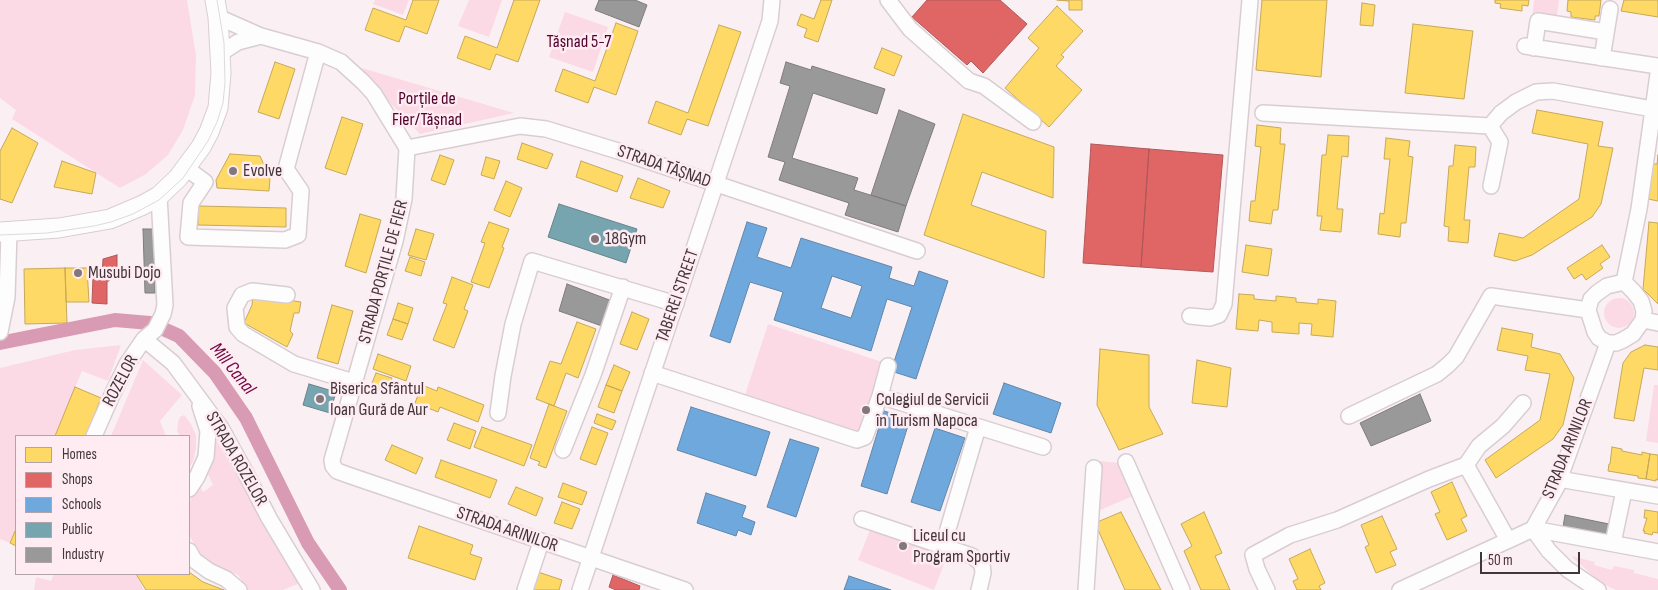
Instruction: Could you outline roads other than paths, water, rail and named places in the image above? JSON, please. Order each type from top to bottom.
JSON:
[{"type":"main road","points":[[4,232],[59,228],[99,222],[133,210],[159,196],[186,168],[201,147],[216,114],[221,88],[221,52],[216,8]]},
{"type":"street","name":"TABEREI STREET","points":[[580,590],[770,21],[772,0]]},
{"type":"street","points":[[888,0],[910,29],[969,81],[984,86],[1033,122]]},
{"type":"street","points":[[1190,316],[1210,318],[1219,315],[1224,304],[1250,0]]},
{"type":"street","points":[[216,8],[261,36],[318,52],[340,62],[363,82],[383,107],[406,148]]},
{"type":"street","points":[[1602,58],[1610,9]]},
{"type":"street","points":[[1606,32],[1538,21],[1530,47],[1658,66]]},
{"type":"street","points":[[221,52],[238,42],[261,36]]},
{"type":"street","points":[[186,168],[205,182],[191,203],[188,236],[286,240],[298,235],[301,191],[286,169],[318,52]]},
{"type":"street","points":[[1624,282],[1656,110],[1658,74]]},
{"type":"street","points":[[1490,126],[1516,102],[1536,92],[1553,91],[1656,110]]},
{"type":"street","points":[[1263,113],[1490,126]]},
{"type":"street","name":"STRADA TĂȘNAD","points":[[406,148],[520,126],[546,129],[917,251]]},
{"type":"street","points":[[1490,126],[1500,142],[1491,186]]},
{"type":"street","name":"STRADA PORȚILE DE FIER","points":[[332,466],[332,460],[395,241],[404,199],[406,148]]},
{"type":"street","points":[[150,335],[163,314],[165,305],[159,196]]},
{"type":"street","points":[[0,332],[7,297],[4,232]]},
{"type":"street","points":[[498,413],[513,324],[532,261],[676,304]]},
{"type":"street","points":[[1624,282],[1641,301],[1650,322],[1623,340],[1616,343],[1608,343],[1599,338],[1588,310],[1591,299],[1597,293],[1607,286],[1624,282]]},
{"type":"street","points":[[564,450],[593,375],[623,287]]},
{"type":"street","points":[[287,295],[252,291],[242,295],[235,308],[237,327],[243,334],[294,364],[354,382]]},
{"type":"street","points":[[1349,416],[1437,374],[1448,365],[1456,357],[1491,296],[1588,310]]},
{"type":"street","name":"STRADA ROZELOR","points":[[150,335],[221,428],[269,518],[312,590]]},
{"type":"street","name":"ROZELOR","points":[[94,435],[127,364],[150,335]]},
{"type":"street","name":"STRADA ARINILOR","points":[[1533,528],[1557,486],[1608,343]]},
{"type":"street","points":[[652,373],[857,440],[865,437],[880,396],[888,366]]},
{"type":"street","points":[[190,488],[206,457],[208,431],[196,393]]},
{"type":"street","points":[[880,396],[1043,447]]},
{"type":"street","points":[[1267,590],[1257,569],[1253,554],[1290,536],[1337,520],[1429,479],[1466,465],[1479,446],[1503,426],[1523,402]]},
{"type":"street","points":[[943,546],[978,427]]},
{"type":"street","points":[[1126,462],[1182,590]]},
{"type":"street","points":[[1466,465],[1508,540]]},
{"type":"street","name":"STRADA ARINILOR","points":[[332,466],[348,475],[684,590]]},
{"type":"street","points":[[1086,590],[1094,468]]},
{"type":"street","points":[[1559,479],[1658,496]]},
{"type":"street","points":[[1613,543],[1624,491]]},
{"type":"street","points":[[862,519],[972,556],[982,564],[983,573],[979,590]]},
{"type":"street","points":[[1533,528],[1549,551],[1567,569],[1598,590]]},
{"type":"street","points":[[1400,590],[1533,528],[1658,552]]},
{"type":"street","points":[[525,590],[541,542]]},
{"type":"street","points":[[190,553],[194,560],[209,572],[226,579],[239,590]]},
{"type":"waterway","name":"Mill Canal","points":[[0,343],[115,320],[150,323],[179,336],[215,373],[246,418],[308,543],[340,590]]},
{"type":"tram line","points":[[0,235],[47,233],[111,222],[133,214],[159,200],[183,178],[208,141],[223,103],[225,83],[224,43],[217,0]]},
{"type":"place","name":"Evolve","points":[[233,171]]},
{"type":"place","name":"18Gym","points":[[595,239]]},
{"type":"place","name":"Musubi Dojo","points":[[78,273]]},
{"type":"place","name":"Biserica Sfântul Ioan Gură de Aur","points":[[320,399]]},
{"type":"place","name":"Colegiul de Servicii în Turism Napoca","points":[[866,410]]},
{"type":"place","name":"Liceul cu Program Sportiv","points":[[903,546]]},
{"type":"park label","name":"Tășnad 5-7","points":[[579,42]]},
{"type":"park label","name":"Porțile de Fier/Tășnad","points":[[427,109]]}]
